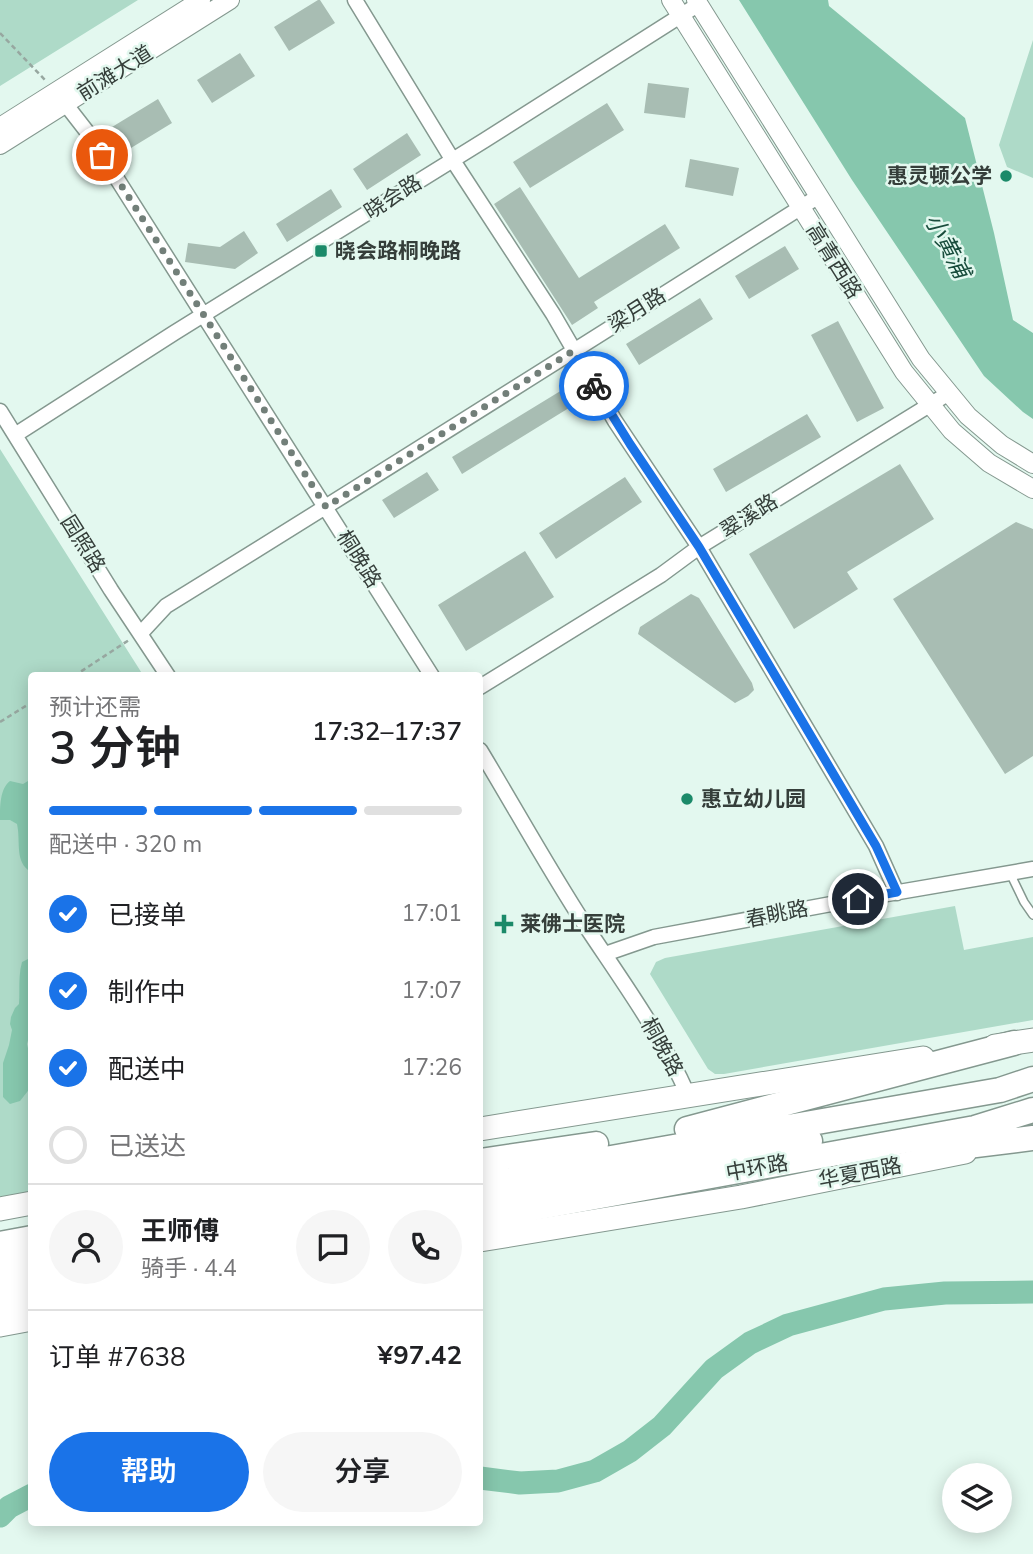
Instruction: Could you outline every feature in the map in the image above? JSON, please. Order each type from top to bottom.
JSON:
[{"type":"highway","points":[[683,1130],[1023,1041]]},
{"type":"highway","points":[[483,1161],[683,1130],[1001,1074],[1033,1072]]},
{"type":"highway","name":"中环路","points":[[483,1180],[1000,1090],[1033,1079]]},
{"type":"highway","name":"中环路","points":[[483,1217],[975,1128],[1033,1107]]},
{"type":"highway","name":"中环路","points":[[483,1198],[996,1109],[1033,1107]]},
{"type":"highway","points":[[665,1185],[1033,1138]]},
{"type":"highway","points":[[0,1244],[28,1239]]},
{"type":"highway","points":[[0,1265],[28,1260]]},
{"type":"highway","points":[[0,1285],[28,1280]]},
{"type":"highway","points":[[0,1305],[28,1300]]},
{"type":"main road","points":[[483,1129],[1023,1041]]},
{"type":"main road","name":"华夏西路","points":[[483,1240],[741,1197],[1033,1138]]},
{"type":"main road","points":[[0,1209],[28,1204]]},
{"type":"main road","points":[[0,1325],[28,1320]]},
{"type":"street","name":"前滩大道","points":[[0,145],[61,98],[201,0]]},
{"type":"street","name":"前滩大道","points":[[0,127],[61,98],[230,0]]},
{"type":"street","points":[[355,0],[452,159],[553,314],[615,421],[699,547],[876,846],[897,892]]},
{"type":"street","name":"晓会路","points":[[15,435],[452,159],[676,8],[697,2]]},
{"type":"street","name":"高青西路","points":[[697,2],[921,359],[968,416],[1002,445],[1033,464]]},
{"type":"street","name":"高青西路","points":[[676,8],[904,372],[952,431],[989,463],[1033,489]]},
{"type":"street","name":"桐晚路","points":[[61,98],[88,134],[429,672]]},
{"type":"street","name":"梁月路","points":[[141,633],[166,606],[819,196]]},
{"type":"street","name":"翠溪路","points":[[483,685],[661,575],[699,547],[949,393]]},
{"type":"street","name":"园照路","points":[[0,411],[111,590],[165,672]]},
{"type":"street","name":"桐晚路","points":[[483,755],[585,925],[626,985],[674,1064],[688,1095]]},
{"type":"street","name":"春眺路","points":[[605,954],[654,937],[1033,869]]},
{"type":"lane","points":[[1010,873],[1033,915]]},
{"type":"lane","points":[[1024,902],[1033,901]]},
{"type":"path","points":[[0,33],[61,98]]},
{"type":"path","points":[[80,672],[141,633]]},
{"type":"path","points":[[0,722],[28,704]]},
{"type":"shaded area","points":[[0,0],[138,0],[0,86]]},
{"type":"shaded area","points":[[1033,40],[1033,178],[1007,167],[999,145]]},
{"type":"shaded area","points":[[0,449],[141,672],[28,672],[28,1193],[0,1198]]},
{"type":"shaded area","points":[[955,906],[964,950],[1033,937],[1033,1020],[715,1074],[708,1069],[650,974],[656,962],[665,958]]},
{"type":"water","name":"小黄浦","points":[[739,0],[828,0],[829,6],[965,118],[1013,320],[1033,333],[1033,419],[984,376],[852,180]]},
{"type":"water","points":[[10,781],[23,784],[28,781],[28,870],[20,857],[17,824],[10,820],[0,820],[2,793]]},
{"type":"water","points":[[28,959],[28,1091],[20,1101],[10,1104],[3,1097],[3,1063],[12,1030],[11,1017],[19,1004],[22,962]]},
{"type":"building","points":[[318,0],[335,23],[289,51],[274,27]]},
{"type":"building","points":[[240,53],[255,76],[212,103],[197,80]]},
{"type":"building","points":[[648,83],[689,88],[685,118],[644,113]]},
{"type":"building","points":[[158,99],[172,123],[126,151],[112,127]]},
{"type":"building","points":[[607,103],[624,130],[530,188],[513,162]]},
{"type":"building","points":[[407,133],[421,155],[367,190],[353,169]]},
{"type":"building","points":[[690,159],[739,168],[733,196],[685,187]]},
{"type":"building","points":[[520,187],[579,278],[665,224],[680,248],[594,302],[598,308],[572,325],[494,204]]},
{"type":"building","points":[[331,189],[342,207],[287,242],[276,224]]},
{"type":"building","points":[[244,231],[258,253],[235,269],[185,262],[188,243],[220,247]]},
{"type":"building","points":[[785,246],[799,269],[749,299],[735,276]]},
{"type":"building","points":[[700,298],[713,319],[639,365],[626,344]]},
{"type":"building","points":[[838,321],[884,408],[857,422],[811,335]]},
{"type":"building","points":[[567,387],[577,403],[462,474],[452,457]]},
{"type":"building","points":[[807,414],[821,437],[726,492],[713,469]]},
{"type":"building","points":[[900,464],[934,519],[847,572],[858,589],[794,629],[749,554]]},
{"type":"building","points":[[427,472],[439,490],[394,518],[382,500]]},
{"type":"building","points":[[625,477],[642,502],[556,559],[539,533]]},
{"type":"building","points":[[1016,522],[1033,529],[1033,756],[1005,774],[893,599]]},
{"type":"building","points":[[525,551],[554,597],[466,651],[438,605]]},
{"type":"building","points":[[691,594],[699,598],[752,683],[754,690],[735,703],[638,634],[640,627]]},
{"type":"waterway","points":[[483,1478],[520,1483],[558,1481],[595,1471],[630,1451],[662,1426],[714,1369],[750,1343],[788,1325],[884,1299],[945,1293],[1033,1292]]},
{"type":"waterway","points":[[0,1516],[9,1507],[28,1497]]},
{"type":"way so far","points":[[102,155],[326,507],[573,351],[594,386]]},
{"type":"place","name":"惠灵顿公学","points":[[1006,176]]},
{"type":"place","name":"晓会路桐晚路","points":[[321,251]]},
{"type":"place","name":"惠立幼儿园","points":[[687,799]]},
{"type":"place","name":"莱佛士医院","points":[[504,924]]},
{"type":"route","points":[[594,386],[699,547],[876,846],[897,892],[858,899]]}]
